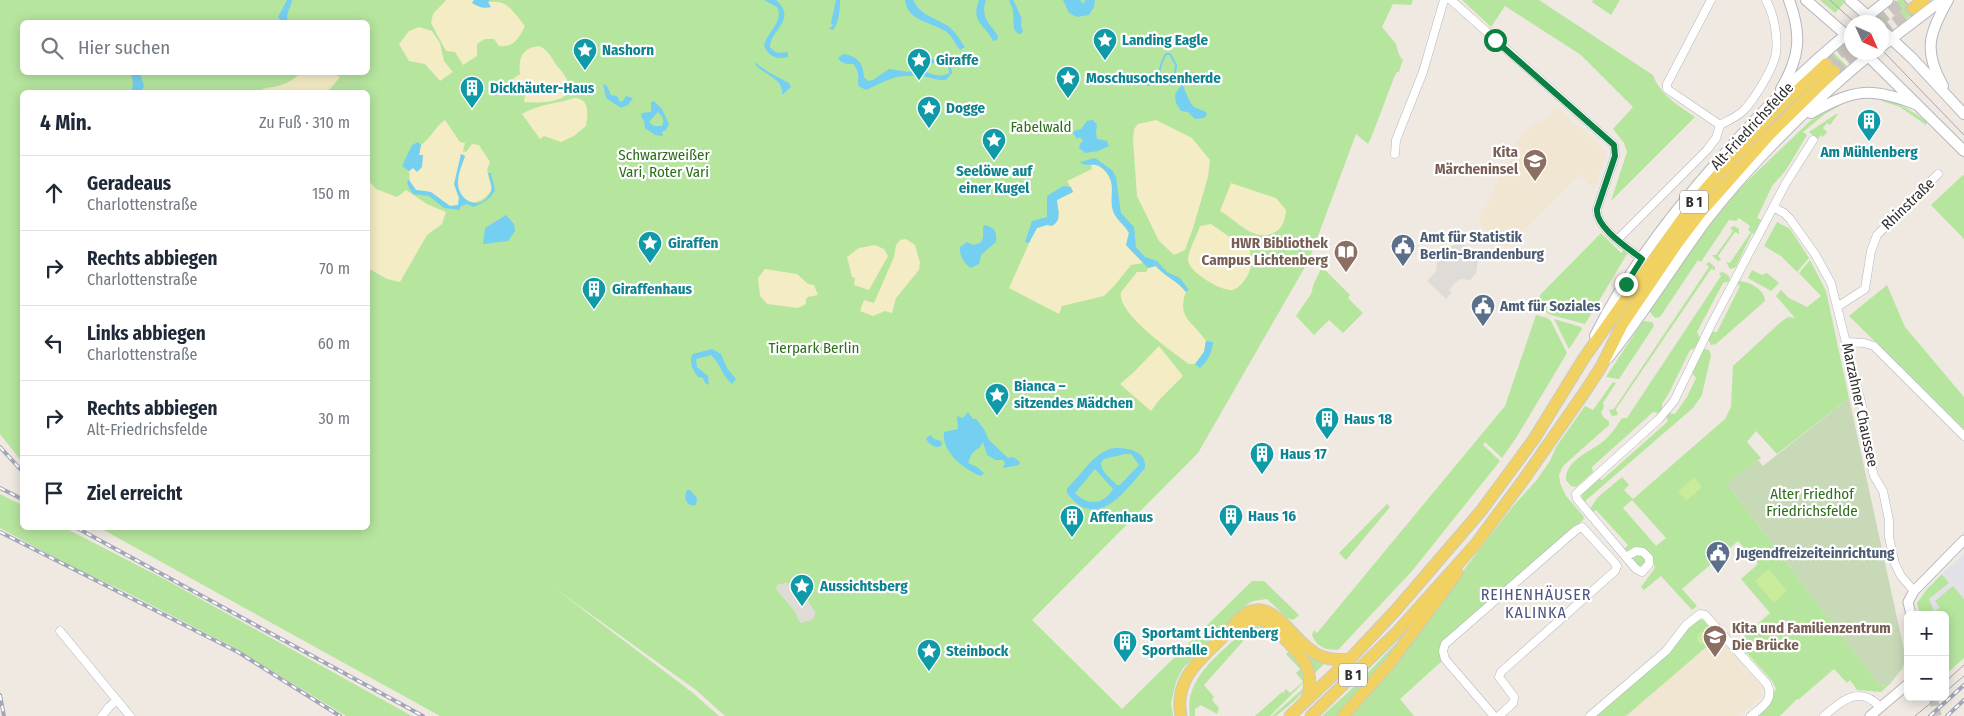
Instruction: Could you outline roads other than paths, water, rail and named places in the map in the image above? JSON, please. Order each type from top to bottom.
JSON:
[{"type":"main road","points":[[1776,98],[1790,73],[1798,48],[1796,19],[1789,0]]},
{"type":"main road","points":[[1806,0],[1844,30]]},
{"type":"main road","points":[[1850,0],[1863,15]]},
{"type":"main road","points":[[1874,15],[1888,0]]},
{"type":"main road","points":[[1913,8],[1924,0]]},
{"type":"main road","points":[[1889,36],[1942,0]]},
{"type":"main road","points":[[1948,0],[1936,21],[1931,34],[1930,45],[1932,60],[1938,77],[1952,102]]},
{"type":"main road","name":"Alt-Friedrichsfelde","points":[[1584,358],[1605,316],[1679,207],[1776,98],[1844,40]]},
{"type":"main road","points":[[1889,41],[1964,114]]},
{"type":"main road","name":"Alt-Friedrichsfelde","points":[[1601,367],[1630,332],[1706,222],[1743,178],[1797,120],[1861,60]]},
{"type":"main road","points":[[1876,60],[1964,151]]},
{"type":"main road","name":"Alt-Friedrichsfelde","points":[[1584,358],[1695,201],[1771,115],[1830,67],[1701,212],[1676,245],[1622,326],[1601,367]]},
{"type":"main road","points":[[1797,120],[1838,98],[1859,93],[1883,94],[1920,106]]},
{"type":"main road","name":"B 1","points":[[1290,716],[1350,660],[1396,610],[1481,511],[1534,439],[1584,358]]},
{"type":"main road","name":"B 1","points":[[1311,716],[1396,633],[1475,545],[1524,479],[1601,367]]},
{"type":"main road","points":[[1343,716],[1402,648],[1449,585],[1475,545]]},
{"type":"main road","points":[[1181,716],[1179,697],[1187,676],[1246,612],[1254,609],[1263,609],[1272,614],[1317,654],[1331,659],[1350,660]]},
{"type":"main road","points":[[1233,627],[1249,620],[1269,622],[1304,659],[1309,677],[1309,692],[1305,702]]},
{"type":"street","points":[[1395,154],[1396,140],[1423,72],[1444,0]]},
{"type":"street","points":[[1451,0],[1614,145],[1615,156],[1596,212],[1600,223],[1642,259]]},
{"type":"street","points":[[1710,0],[1667,84],[1667,88],[1720,125]]},
{"type":"street","name":"Alt-Friedrichsfelde","points":[[1618,239],[1707,150],[1716,138],[1720,125],[1744,111],[1776,54],[1776,34],[1768,4]]},
{"type":"street","points":[[1626,558],[1577,499],[1576,494],[1660,419],[1674,401],[1682,388],[1701,344],[1774,207],[1813,140]]},
{"type":"street","name":"Rhinstraße","points":[[1838,307],[1866,289],[1871,251],[1877,235],[1938,174]]},
{"type":"street","name":"Marzahner Chaussee","points":[[1774,207],[1790,218],[1815,254],[1831,283],[1865,418],[1866,442],[1874,476],[1883,491],[1890,520],[1889,537],[1895,564],[1901,576],[1914,591]]},
{"type":"street","points":[[1847,342],[1864,343],[1874,346],[1964,436]]},
{"type":"street","points":[[1494,716],[1445,659],[1443,651],[1445,644],[1576,530],[1582,528],[1614,562],[1617,566],[1615,571],[1501,672],[1502,682],[1514,697],[1514,703],[1499,716]]},
{"type":"street","points":[[1910,611],[1908,602],[1914,591],[1964,540]]},
{"type":"street","points":[[1590,716],[1666,651],[1686,625],[1700,614],[1705,615],[1767,684],[1770,690],[1770,697],[1751,716]]},
{"type":"street","points":[[60,631],[130,716]]},
{"type":"street","points":[[1870,716],[1904,687]]},
{"type":"street","points":[[1824,716],[1845,699],[1853,696],[1873,700],[1880,707]]},
{"type":"street","points":[[102,716],[117,700]]},
{"type":"water","points":[[287,0],[292,0],[287,20],[280,20],[278,17]]},
{"type":"water","points":[[474,0],[490,0],[488,2],[491,7],[479,7],[472,3]]},
{"type":"water","points":[[764,0],[776,0],[782,7],[784,19],[771,41],[770,47],[776,52],[788,52],[788,57],[780,58],[773,56],[764,46],[765,41],[777,22],[779,12],[777,7]]},
{"type":"water","points":[[836,0],[840,0],[839,12],[837,24],[833,30],[829,29],[833,25],[831,23]]},
{"type":"water","points":[[905,0],[913,0],[924,13],[948,26],[965,47],[960,50],[948,33],[916,17],[907,7]]},
{"type":"water","points":[[979,0],[986,0],[984,6],[985,15],[998,36],[997,40],[993,41],[978,19],[976,14]]},
{"type":"water","points":[[1009,0],[1013,0],[1021,17],[1023,31],[1021,34],[1018,34],[1014,29],[1013,10]]},
{"type":"water","points":[[1063,0],[1080,0],[1084,4],[1085,0],[1095,0],[1094,7],[1089,15],[1077,17],[1069,13]]},
{"type":"water","points":[[843,54],[856,58],[861,64],[864,77],[868,81],[873,80],[889,69],[909,72],[931,59],[946,60],[951,65],[952,73],[946,80],[919,76],[896,77],[866,90],[858,86],[858,72],[853,64],[844,63],[838,58]],"holes":[[[937,62],[948,65],[949,73],[943,75],[924,71],[930,64]]]},
{"type":"water","points":[[754,62],[789,83],[791,87],[782,95],[780,84],[761,70]]},
{"type":"water","points":[[131,75],[141,75],[144,86],[142,90],[132,90]]},
{"type":"water","points":[[603,84],[607,86],[611,95],[617,96],[620,102],[626,96],[633,98],[628,105],[621,108],[606,98]]},
{"type":"water","points":[[1182,84],[1194,107],[1206,112],[1207,115],[1204,118],[1195,119],[1188,112],[1181,111],[1176,103],[1175,94]]},
{"type":"water","points":[[654,101],[662,109],[669,124],[666,130],[662,132],[663,136],[655,135],[645,128],[641,116],[642,113],[651,112],[651,102]],"holes":[[[658,112],[663,120],[662,126],[654,126],[649,122]]]},
{"type":"water","points":[[1093,120],[1097,125],[1097,139],[1107,141],[1109,146],[1098,151],[1085,153],[1079,148],[1083,141],[1080,137],[1077,139],[1073,133],[1081,129],[1087,121]]},
{"type":"water","points":[[418,142],[421,145],[419,155],[423,155],[422,167],[417,172],[413,168],[409,171],[402,166],[412,145]]},
{"type":"water","points":[[461,154],[465,156],[458,178],[460,192],[468,201],[473,203],[483,201],[488,197],[491,189],[488,173],[491,173],[495,190],[488,199],[473,207],[467,204],[461,206],[459,210],[444,208],[429,196],[413,194],[407,181],[409,180],[416,190],[431,192],[450,206],[458,205],[459,198],[454,184]]},
{"type":"water","points":[[1095,158],[1112,170],[1116,177],[1121,213],[1134,227],[1136,247],[1145,257],[1157,261],[1167,272],[1180,278],[1189,290],[1186,292],[1156,266],[1148,268],[1126,245],[1129,233],[1113,211],[1110,178],[1101,167],[1085,165],[1080,162]]},
{"type":"water","points":[[1063,186],[1071,187],[1073,192],[1057,200],[1059,214],[1055,224],[1037,228],[1029,243],[1025,242],[1032,221],[1047,217],[1047,196]]},
{"type":"water","points":[[506,215],[514,224],[515,231],[508,241],[483,244],[485,228]]},
{"type":"water","points":[[984,225],[994,230],[996,242],[981,255],[979,264],[971,268],[963,259],[960,247],[967,242],[973,245],[980,243],[983,238]]},
{"type":"water","points":[[1206,341],[1213,342],[1212,350],[1200,368],[1195,364],[1204,352]]},
{"type":"water","points":[[712,349],[721,354],[727,368],[736,379],[732,384],[725,377],[711,355],[696,359],[697,367],[708,376],[709,385],[694,372],[691,363],[693,354]]},
{"type":"water","points":[[968,412],[984,429],[989,440],[1008,458],[1013,457],[1020,462],[1019,465],[1003,468],[1005,463],[1003,460],[996,460],[987,455],[983,442],[972,453],[968,463],[984,473],[981,476],[961,465],[955,459],[946,446],[944,432],[958,429],[957,416],[963,418]]},
{"type":"water","points":[[931,435],[934,439],[941,441],[941,446],[934,446],[928,442],[926,438]]},
{"type":"water","points":[[1119,448],[1135,451],[1143,457],[1145,468],[1119,497],[1099,509],[1088,509],[1078,504],[1067,493],[1067,488],[1094,459],[1106,451]],"holes":[[[1131,454],[1139,465],[1120,485],[1117,485],[1105,473],[1101,463],[1104,459]],[[1095,469],[1113,489],[1100,501],[1090,502],[1075,493]]]},
{"type":"water","points":[[687,490],[690,490],[697,498],[696,505],[686,501]]},
{"type":"waterway","points":[[1148,85],[1158,76],[1166,54],[1170,54],[1176,65],[1175,73],[1181,77],[1183,84]]},
{"type":"tunnel","points":[[1887,15],[1905,0]]},
{"type":"tunnel","points":[[1889,27],[1913,8]]},
{"type":"tunnel","points":[[1826,64],[1844,50]]},
{"type":"tunnel","points":[[1834,71],[1847,60]]},
{"type":"tunnel","points":[[1934,701],[1937,716]]},
{"type":"tram line","points":[[1830,0],[1846,15]]},
{"type":"tram line","points":[[1889,57],[1964,135]]},
{"type":"tram line","points":[[1949,678],[1964,665]]},
{"type":"tram line","points":[[1949,689],[1964,676]]},
{"type":"tram line","points":[[1915,716],[1933,701]]},
{"type":"railway","points":[[0,447],[20,469]]},
{"type":"railway","points":[[0,488],[20,498]]},
{"type":"railway","points":[[81,530],[423,716]]},
{"type":"railway","points":[[0,532],[238,652],[340,716]]},
{"type":"railway","points":[[1930,716],[1964,685]]},
{"type":"railway","points":[[0,695],[4,716]]},
{"type":"railway","points":[[1947,716],[1964,700]]},
{"type":"place","name":"Landing Eagle","points":[[1105,61]]},
{"type":"place","name":"Nashorn","points":[[585,71]]},
{"type":"place","name":"Giraffe","points":[[919,81]]},
{"type":"place","name":"Moschusochsenherde","points":[[1068,99]]},
{"type":"place","name":"Dickhäuter-Haus","points":[[472,109]]},
{"type":"place","name":"Dogge","points":[[929,129]]},
{"type":"place","name":"Am Mühlenberg","points":[[1869,142]]},
{"type":"place","name":"Seelöwe auf einer Kugel","points":[[994,161]]},
{"type":"place","name":"Kita Märcheninsel","points":[[1535,182]]},
{"type":"place","name":"Giraffen","points":[[650,264]]},
{"type":"place","name":"Amt für Statistik Berlin-Brandenburg","points":[[1403,267]]},
{"type":"place","name":"HWR Bibliothek Campus Lichtenberg","points":[[1346,273]]},
{"type":"place","name":"Giraffenhaus","points":[[594,310]]},
{"type":"place","name":"Amt für Soziales","points":[[1483,327]]},
{"type":"place","name":"Bianca – sitzendes Mädchen","points":[[997,416]]},
{"type":"place","name":"Haus 18","points":[[1327,440]]},
{"type":"place","name":"Haus 17","points":[[1262,475]]},
{"type":"place","name":"Haus 16","points":[[1231,537]]},
{"type":"place","name":"Affenhaus","points":[[1072,538]]},
{"type":"place","name":"Jugendfreizeiteinrichtung","points":[[1718,574]]},
{"type":"place","name":"Aussichtsberg","points":[[802,607]]},
{"type":"place","name":"Kita und Familienzentrum Die Brücke","points":[[1715,658]]},
{"type":"place","name":"Sportamt Lichtenberg Sporthalle","points":[[1125,663]]},
{"type":"place","name":"Steinbock","points":[[929,672]]},
{"type":"district","name":"REIHENHÄUSER KALINKA","points":[[1536,603]]},
{"type":"park label","name":"Fabelwald","points":[[1041,127]]},
{"type":"park label","name":"Schwarzweißer Vari, Roter Vari","points":[[664,164]]},
{"type":"park label","name":"Tierpark Berlin","points":[[814,348]]},
{"type":"park label","name":"Alter Friedhof Friedrichsfelde","points":[[1812,502]]}]
